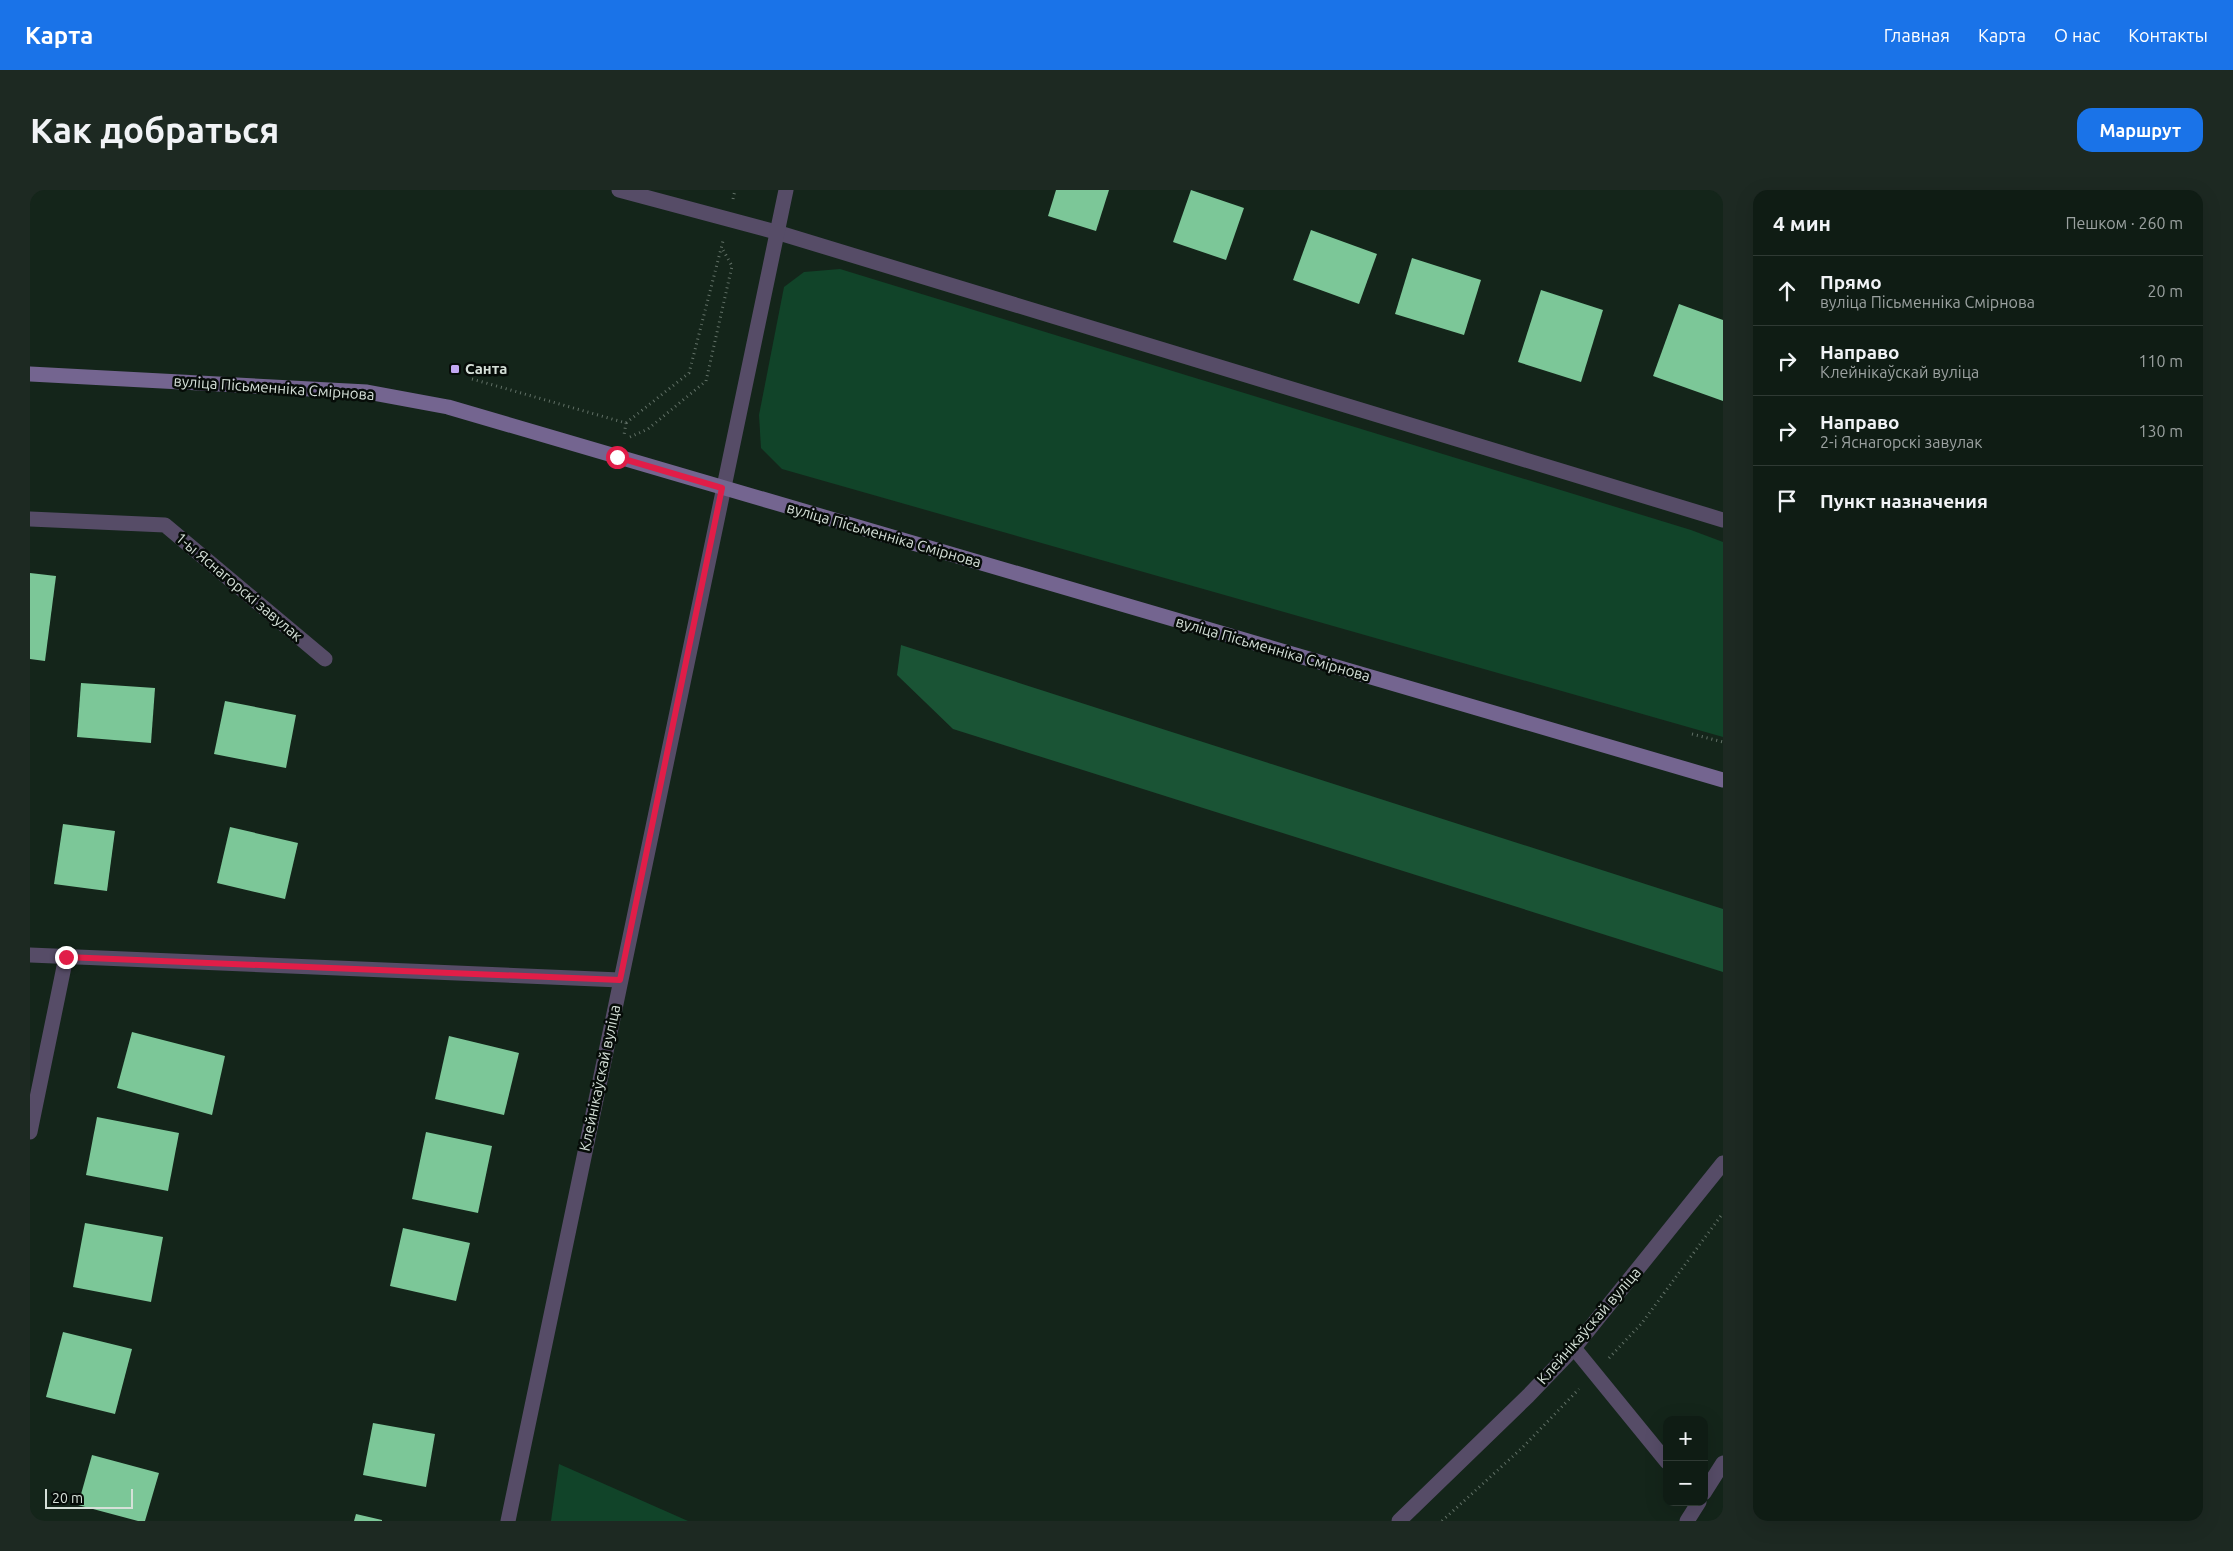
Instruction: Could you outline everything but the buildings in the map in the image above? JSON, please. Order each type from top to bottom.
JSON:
[{"type":"main road","name":"вуліца Пісьменніка Смірнова","points":[[30,374],[368,392],[448,408],[1723,780]]},
{"type":"street","points":[[619,190],[776,232],[1723,520]]},
{"type":"street","name":"Клейнікаўскай вуліца","points":[[508,1521],[722,488],[786,190]]},
{"type":"street","name":"1-ы Яснагорскі завулак","points":[[30,519],[165,525],[325,659]]},
{"type":"street","points":[[30,956],[620,980]]},
{"type":"street","points":[[30,1132],[66,957]]},
{"type":"street","name":"Клейнікаўскай вуліца","points":[[1400,1521],[1528,1396],[1574,1348],[1723,1163]]},
{"type":"street","points":[[1574,1348],[1666,1461]]},
{"type":"street","points":[[1708,1487],[1723,1463]]},
{"type":"street","points":[[1687,1521],[1696,1506]]},
{"type":"path","points":[[722,248],[732,266],[706,381],[648,429],[623,440],[626,423],[689,373],[736,190]]},
{"type":"path","points":[[472,379],[626,423]]},
{"type":"path","points":[[1692,734],[1723,742]]},
{"type":"green space","points":[[840,269],[1691,530],[1723,542],[1723,737],[782,469],[761,448],[759,415],[784,287],[804,272]]},
{"type":"green space","points":[[901,645],[1723,909],[1723,972],[953,729],[897,675]]},
{"type":"green space","points":[[559,1464],[688,1521],[551,1521]]},
{"type":"place","name":"Санта","points":[[455,369]]},
{"type":"route","points":[[66,957],[620,980],[722,488],[617,457]]}]
